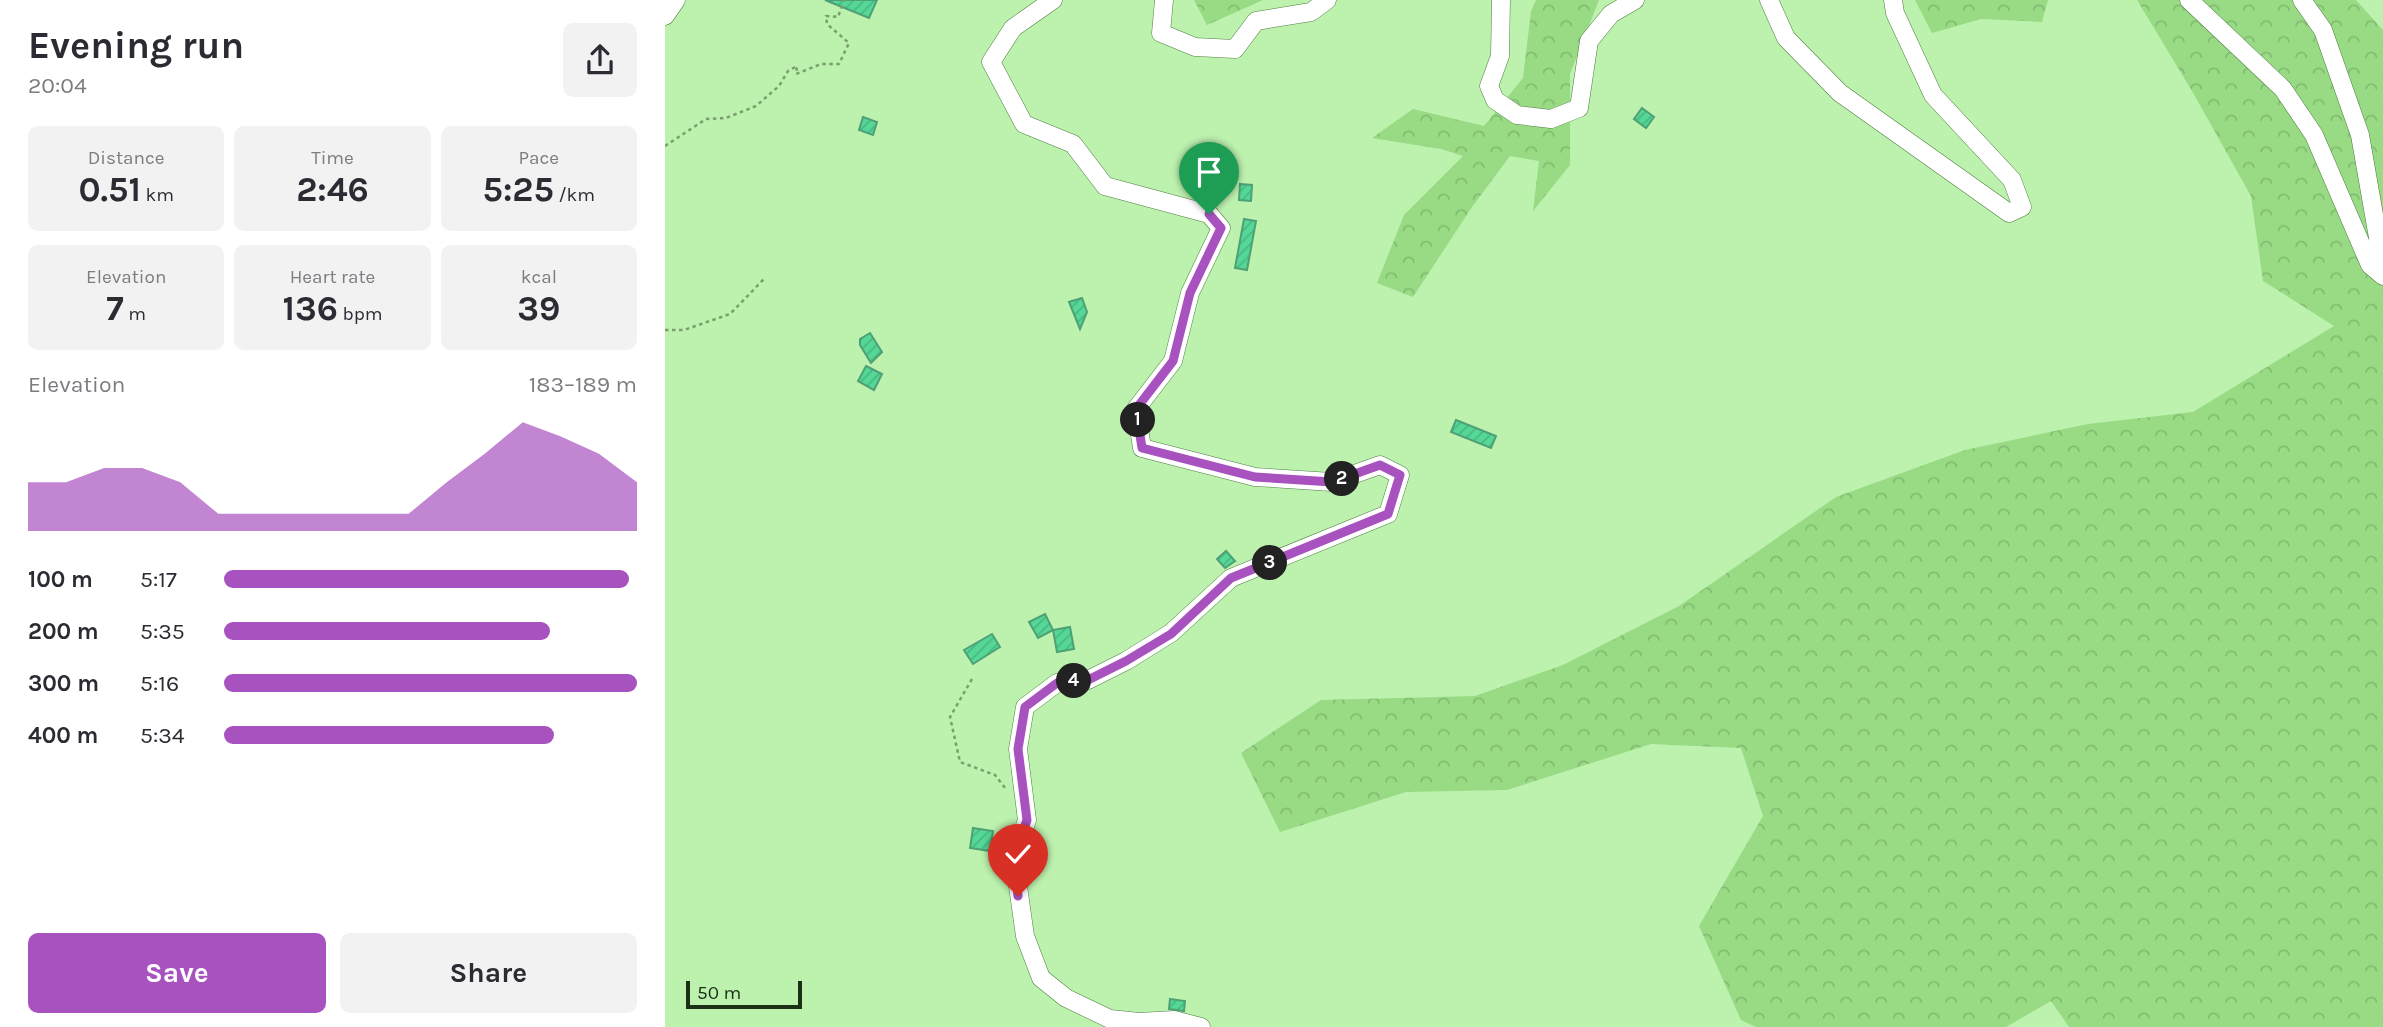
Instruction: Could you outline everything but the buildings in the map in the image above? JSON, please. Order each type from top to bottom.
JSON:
[{"type":"street","points":[[665,16],[675,0]]},
{"type":"street","points":[[1053,0],[1013,28],[991,62],[1024,124],[1073,144],[1105,186],[1209,214],[1221,228],[1190,293],[1173,361],[1136,409],[1142,448],[1255,477],[1332,482],[1380,465],[1400,475],[1388,514],[1231,578],[1171,634],[1088,680],[1057,683],[1025,707],[1018,749],[1027,820],[1014,858],[1025,936],[1041,978],[1066,998],[1109,1019],[1139,1023],[1174,1020],[1201,1027]]},
{"type":"street","points":[[1164,0],[1161,33],[1195,47],[1235,50],[1256,21],[1311,12],[1327,0]]},
{"type":"street","points":[[1500,0],[1500,56],[1489,86],[1495,100],[1517,115],[1551,119],[1579,108],[1589,41],[1611,13],[1635,0]]},
{"type":"street","points":[[1769,0],[1786,38],[1840,93],[2009,213],[2022,207],[2012,180],[1933,95],[1895,13],[1893,0]]},
{"type":"street","points":[[2189,0],[2283,89],[2314,135],[2370,265],[2383,276]]},
{"type":"street","points":[[2302,0],[2323,30],[2360,135],[2383,266]]},
{"type":"path","points":[[665,146],[705,119],[726,118],[756,106],[779,86],[788,71],[797,66],[796,74],[821,64],[839,64],[849,43],[827,24],[826,16],[838,18],[844,0]]},
{"type":"path","points":[[665,330],[684,330],[730,314],[765,279]]},
{"type":"path","points":[[972,679],[950,717],[960,762],[995,775],[1008,791]]},
{"type":"green space","points":[[1194,0],[1263,0],[1207,25]]},
{"type":"green space","points":[[1536,0],[1599,0],[1570,74],[1570,165],[1533,211],[1539,161],[1510,156],[1472,207],[1413,297],[1377,283],[1404,215],[1463,156],[1441,149],[1372,138],[1413,109],[1484,126],[1523,78],[1531,11]]},
{"type":"green space","points":[[1915,0],[2048,0],[2042,22],[1981,19],[1932,33]]},
{"type":"green space","points":[[2137,0],[2356,0],[2383,30],[2383,1027],[2069,1027],[2051,1001],[2006,1027],[1756,1027],[1741,1020],[1699,926],[1763,816],[1741,748],[1651,744],[1507,790],[1406,792],[1280,832],[1241,753],[1321,700],[1475,696],[1563,665],[1679,606],[1836,497],[1965,450],[2088,424],[2193,412],[2334,326],[2263,281],[2251,196]]},
{"type":"route","points":[[1018,896],[1014,858],[1027,820],[1018,749],[1025,707],[1057,683],[1088,680],[1171,634],[1231,578],[1388,514],[1400,475],[1380,465],[1332,482],[1255,477],[1142,448],[1136,409],[1173,361],[1190,293],[1221,228],[1209,214]]}]
